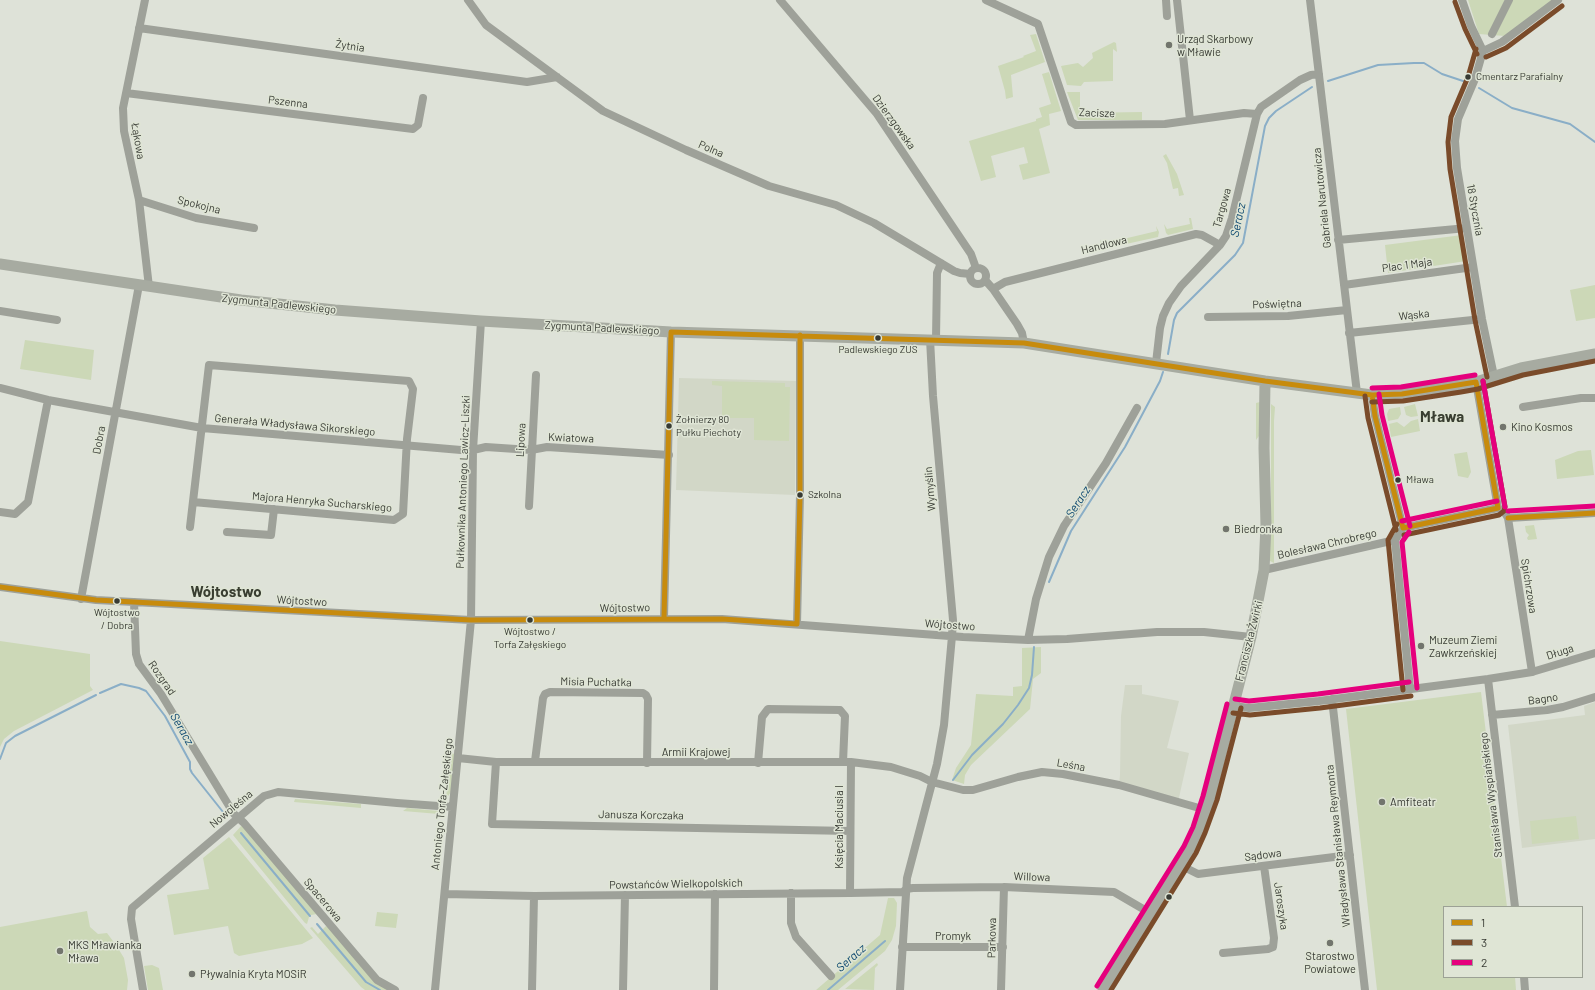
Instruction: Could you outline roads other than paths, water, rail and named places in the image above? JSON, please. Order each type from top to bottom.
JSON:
[{"type":"street","name":"Łąkowa","points":[[144,286],[139,200],[124,131],[123,108],[145,0]]},
{"type":"street","name":"Polna","points":[[468,0],[486,25],[603,111],[686,150],[769,186],[836,205],[874,223],[954,271],[960,273],[973,271]]},
{"type":"street","name":"Dzierzgowska","points":[[780,0],[877,114],[971,254],[973,271],[981,268],[985,272],[985,280],[1017,324],[1022,333],[1024,343]]},
{"type":"street","name":"Zacisze","points":[[986,0],[1038,24],[1071,122],[1075,124],[1147,125],[1244,113],[1258,114]]},
{"type":"street","points":[[1166,0],[1167,16]]},
{"type":"street","points":[[1178,0],[1190,120]]},
{"type":"street","name":"Gabriela Narutowicza","points":[[1310,0],[1357,393]]},
{"type":"street","points":[[1462,0],[1471,26],[1483,51],[1502,42],[1558,0]]},
{"type":"street","points":[[1492,34],[1509,0]]},
{"type":"street","name":"Żytnia","points":[[139,28],[527,82],[557,77]]},
{"type":"street","name":"18 Stycznia","points":[[1483,51],[1475,79],[1458,119],[1455,141],[1457,168],[1473,267],[1494,376]]},
{"type":"street","name":"Targowa","points":[[1156,363],[1160,328],[1163,316],[1169,303],[1182,286],[1220,245],[1226,236],[1261,107],[1300,80],[1311,75],[1319,74]]},
{"type":"street","name":"Pszenna","points":[[126,93],[413,129],[418,125],[423,98]]},
{"type":"street","name":"Spokojna","points":[[139,200],[196,218],[254,228]]},
{"type":"street","points":[[1338,240],[1467,228]]},
{"type":"street","name":"Handlowa","points":[[993,289],[1005,282],[1196,234],[1202,235],[1220,245]]},
{"type":"street","name":"Wymyślin","points":[[900,990],[906,889],[944,725],[952,636],[952,620],[933,396],[933,339],[937,273],[941,263]]},
{"type":"street","name":"Zygmunta Padlewskiego","points":[[0,264],[241,300],[334,310],[481,321],[671,332],[1024,343],[1265,381],[1372,395],[1417,392],[1476,382],[1521,368],[1595,354]]},
{"type":"street","name":"Plac 1 Maja","points":[[1344,285],[1473,267]]},
{"type":"street","points":[[973,271],[971,280],[975,284],[981,284],[985,280]]},
{"type":"street","name":"Dobra","points":[[81,599],[116,412],[144,286]]},
{"type":"street","name":"Poświętna","points":[[1208,317],[1288,316],[1347,310]]},
{"type":"street","points":[[0,311],[57,320]]},
{"type":"street","name":"Wąska","points":[[1349,334],[1482,319]]},
{"type":"street","name":"Pułkownika Antoniego Lawicz-Liszki","points":[[471,620],[473,450],[481,321]]},
{"type":"street","points":[[664,618],[671,332]]},
{"type":"street","points":[[797,624],[800,489],[800,335]]},
{"type":"street","points":[[190,527],[209,365],[409,381],[413,389],[407,446]]},
{"type":"street","name":"Lipowa","points":[[529,506],[536,375]]},
{"type":"street","name":"Franciszka Żwirki","points":[[1103,990],[1190,849],[1206,810],[1234,706],[1251,637],[1264,570],[1266,525],[1264,448],[1265,381]]},
{"type":"street","points":[[1476,382],[1498,508],[1505,513],[1508,518],[1595,513]]},
{"type":"street","name":"Generała Władysława Sikorskiego","points":[[0,388],[48,400],[202,428],[407,446],[473,450]]},
{"type":"street","points":[[1372,395],[1375,416],[1403,528]]},
{"type":"street","points":[[1523,407],[1581,398],[1595,398]]},
{"type":"street","points":[[0,512],[16,514],[28,502],[48,400]]},
{"type":"street","points":[[1028,640],[1036,599],[1049,557],[1064,526],[1106,463],[1137,408]]},
{"type":"street","name":"Majora Henryka Sucharskiego","points":[[193,502],[394,520],[403,514],[407,446]]},
{"type":"street","name":"Kwiatowa","points":[[473,450],[486,447],[531,450],[547,447],[669,455]]},
{"type":"street","points":[[1410,689],[1395,540],[1403,528],[1498,508]]},
{"type":"street","points":[[227,532],[271,535],[274,509]]},
{"type":"street","name":"Spichrzowa","points":[[1508,518],[1532,672]]},
{"type":"street","name":"Bolesława Chrobrego","points":[[1264,570],[1395,540]]},
{"type":"street","name":"Wójtostwo","points":[[0,587],[81,599],[471,620],[664,618],[722,619],[952,636],[1028,640],[1066,639],[1156,632],[1204,632],[1251,637]]},
{"type":"street","name":"Rozgrad","points":[[134,602],[136,654],[139,664],[161,694],[234,814],[238,818]]},
{"type":"street","name":"Antoniego Torfa-Załęskiego","points":[[435,990],[471,620]]},
{"type":"street","name":"Długa","points":[[1234,706],[1249,708],[1488,680],[1532,672],[1595,653]]},
{"type":"street","name":"Stanisława Wyspiańskiego","points":[[1488,680],[1515,906]]},
{"type":"street","name":"Misia Puchatka","points":[[535,761],[543,698],[545,694],[550,692],[643,693],[646,695],[648,699],[647,762]]},
{"type":"street","name":"Bagno","points":[[1492,715],[1547,710],[1563,707],[1595,697]]},
{"type":"street","name":"Władysława Stanisława Reymonta","points":[[1332,699],[1365,990]]},
{"type":"street","name":"Księcia Maciusia I","points":[[758,763],[762,717],[768,709],[840,710],[845,716],[850,831],[850,893]]},
{"type":"street","name":"Armii Krajowej","points":[[458,758],[496,762],[847,762],[891,767],[920,776],[932,782]]},
{"type":"street","name":"Janusza Korczaka","points":[[496,762],[492,824],[850,831]]},
{"type":"street","name":"Leśna","points":[[932,782],[963,790],[973,790],[1018,777],[1042,772],[1063,774],[1119,785],[1206,810]]},
{"type":"street","name":"Nowoleśna","points":[[143,990],[131,919],[132,908],[264,796],[278,792],[452,807]]},
{"type":"street","name":"Spacerowa","points":[[238,818],[377,980],[395,990]]},
{"type":"street","name":"Sądowa","points":[[1180,865],[1198,874],[1350,855]]},
{"type":"street","name":"Jaroszyka","points":[[1223,953],[1268,949],[1273,947],[1274,938],[1264,866]]},
{"type":"street","name":"Willowa","points":[[906,889],[1004,887],[1114,892],[1150,913]]},
{"type":"street","name":"Parkowa","points":[[1002,990],[1004,887]]},
{"type":"street","name":"Powstańców Wielkopolskich","points":[[445,894],[534,896],[850,893],[903,892],[906,889]]},
{"type":"street","points":[[791,893],[792,923],[796,937],[831,976]]},
{"type":"street","points":[[714,990],[715,894]]},
{"type":"street","points":[[623,990],[625,895]]},
{"type":"street","points":[[532,990],[534,896]]},
{"type":"street","name":"Promyk","points":[[902,947],[1003,947]]},
{"type":"street","points":[[1524,978],[1525,990]]},
{"type":"waterway","name":"Seracz","points":[[1328,81],[1378,65],[1424,63],[1442,74],[1466,82]]},
{"type":"waterway","name":"Seracz","points":[[1168,354],[1174,320],[1177,313],[1235,255],[1243,243],[1265,126],[1269,118],[1276,111],[1312,87]]},
{"type":"waterway","name":"Seracz","points":[[1479,88],[1512,108],[1570,124],[1595,142]]},
{"type":"waterway","name":"Seracz","points":[[1049,582],[1071,531],[1125,447],[1160,381],[1163,372]]},
{"type":"waterway","name":"Seracz","points":[[953,780],[972,755],[1003,724],[1029,688],[1032,675],[1034,647]]},
{"type":"waterway","name":"Seracz","points":[[100,693],[121,684],[146,691],[165,716],[190,762],[190,769],[192,773],[227,817]]},
{"type":"waterway","name":"Seracz","points":[[0,759],[6,743],[15,736],[96,695]]},
{"type":"waterway","name":"Seracz","points":[[241,833],[310,916]]},
{"type":"waterway","name":"Seracz","points":[[317,924],[366,982],[380,990]]},
{"type":"waterway","name":"Seracz","points":[[828,990],[885,941]]},
{"type":"place","name":"Urząd Skarbowy w Mławie","points":[[1169,45]]},
{"type":"place","name":"Cmentarz Parafialny","points":[[1468,77]]},
{"type":"place","name":"Padlewskiego ZUS","points":[[878,338]]},
{"type":"place","name":"Żołnierzy 80 Pułku Piechoty","points":[[669,426]]},
{"type":"place","name":"Kino Kosmos","points":[[1503,427]]},
{"type":"place","name":"Mława","points":[[1398,480]]},
{"type":"place","name":"Szkolna","points":[[800,495]]},
{"type":"place","name":"Biedronka","points":[[1226,529]]},
{"type":"place","name":"Wójtostwo / Dobra","points":[[117,601]]},
{"type":"place","name":"Wójtostwo / Torfa Załęskiego","points":[[530,620]]},
{"type":"place","name":"Muzeum Ziemi Zawkrzeńskiej","points":[[1421,646]]},
{"type":"place","name":"Amfiteatr","points":[[1382,802]]},
{"type":"place","name":"Starostwo Powiatowe","points":[[1330,943]]},
{"type":"place","name":"MKS Mławianka Mława","points":[[60,951]]},
{"type":"place","name":"Pływalnia Kryta MOSiR","points":[[192,974]]},
{"type":"district","name":"Mława","points":[[1442,417]]},
{"type":"district","name":"Wójtostwo","points":[[226,592]]}]
